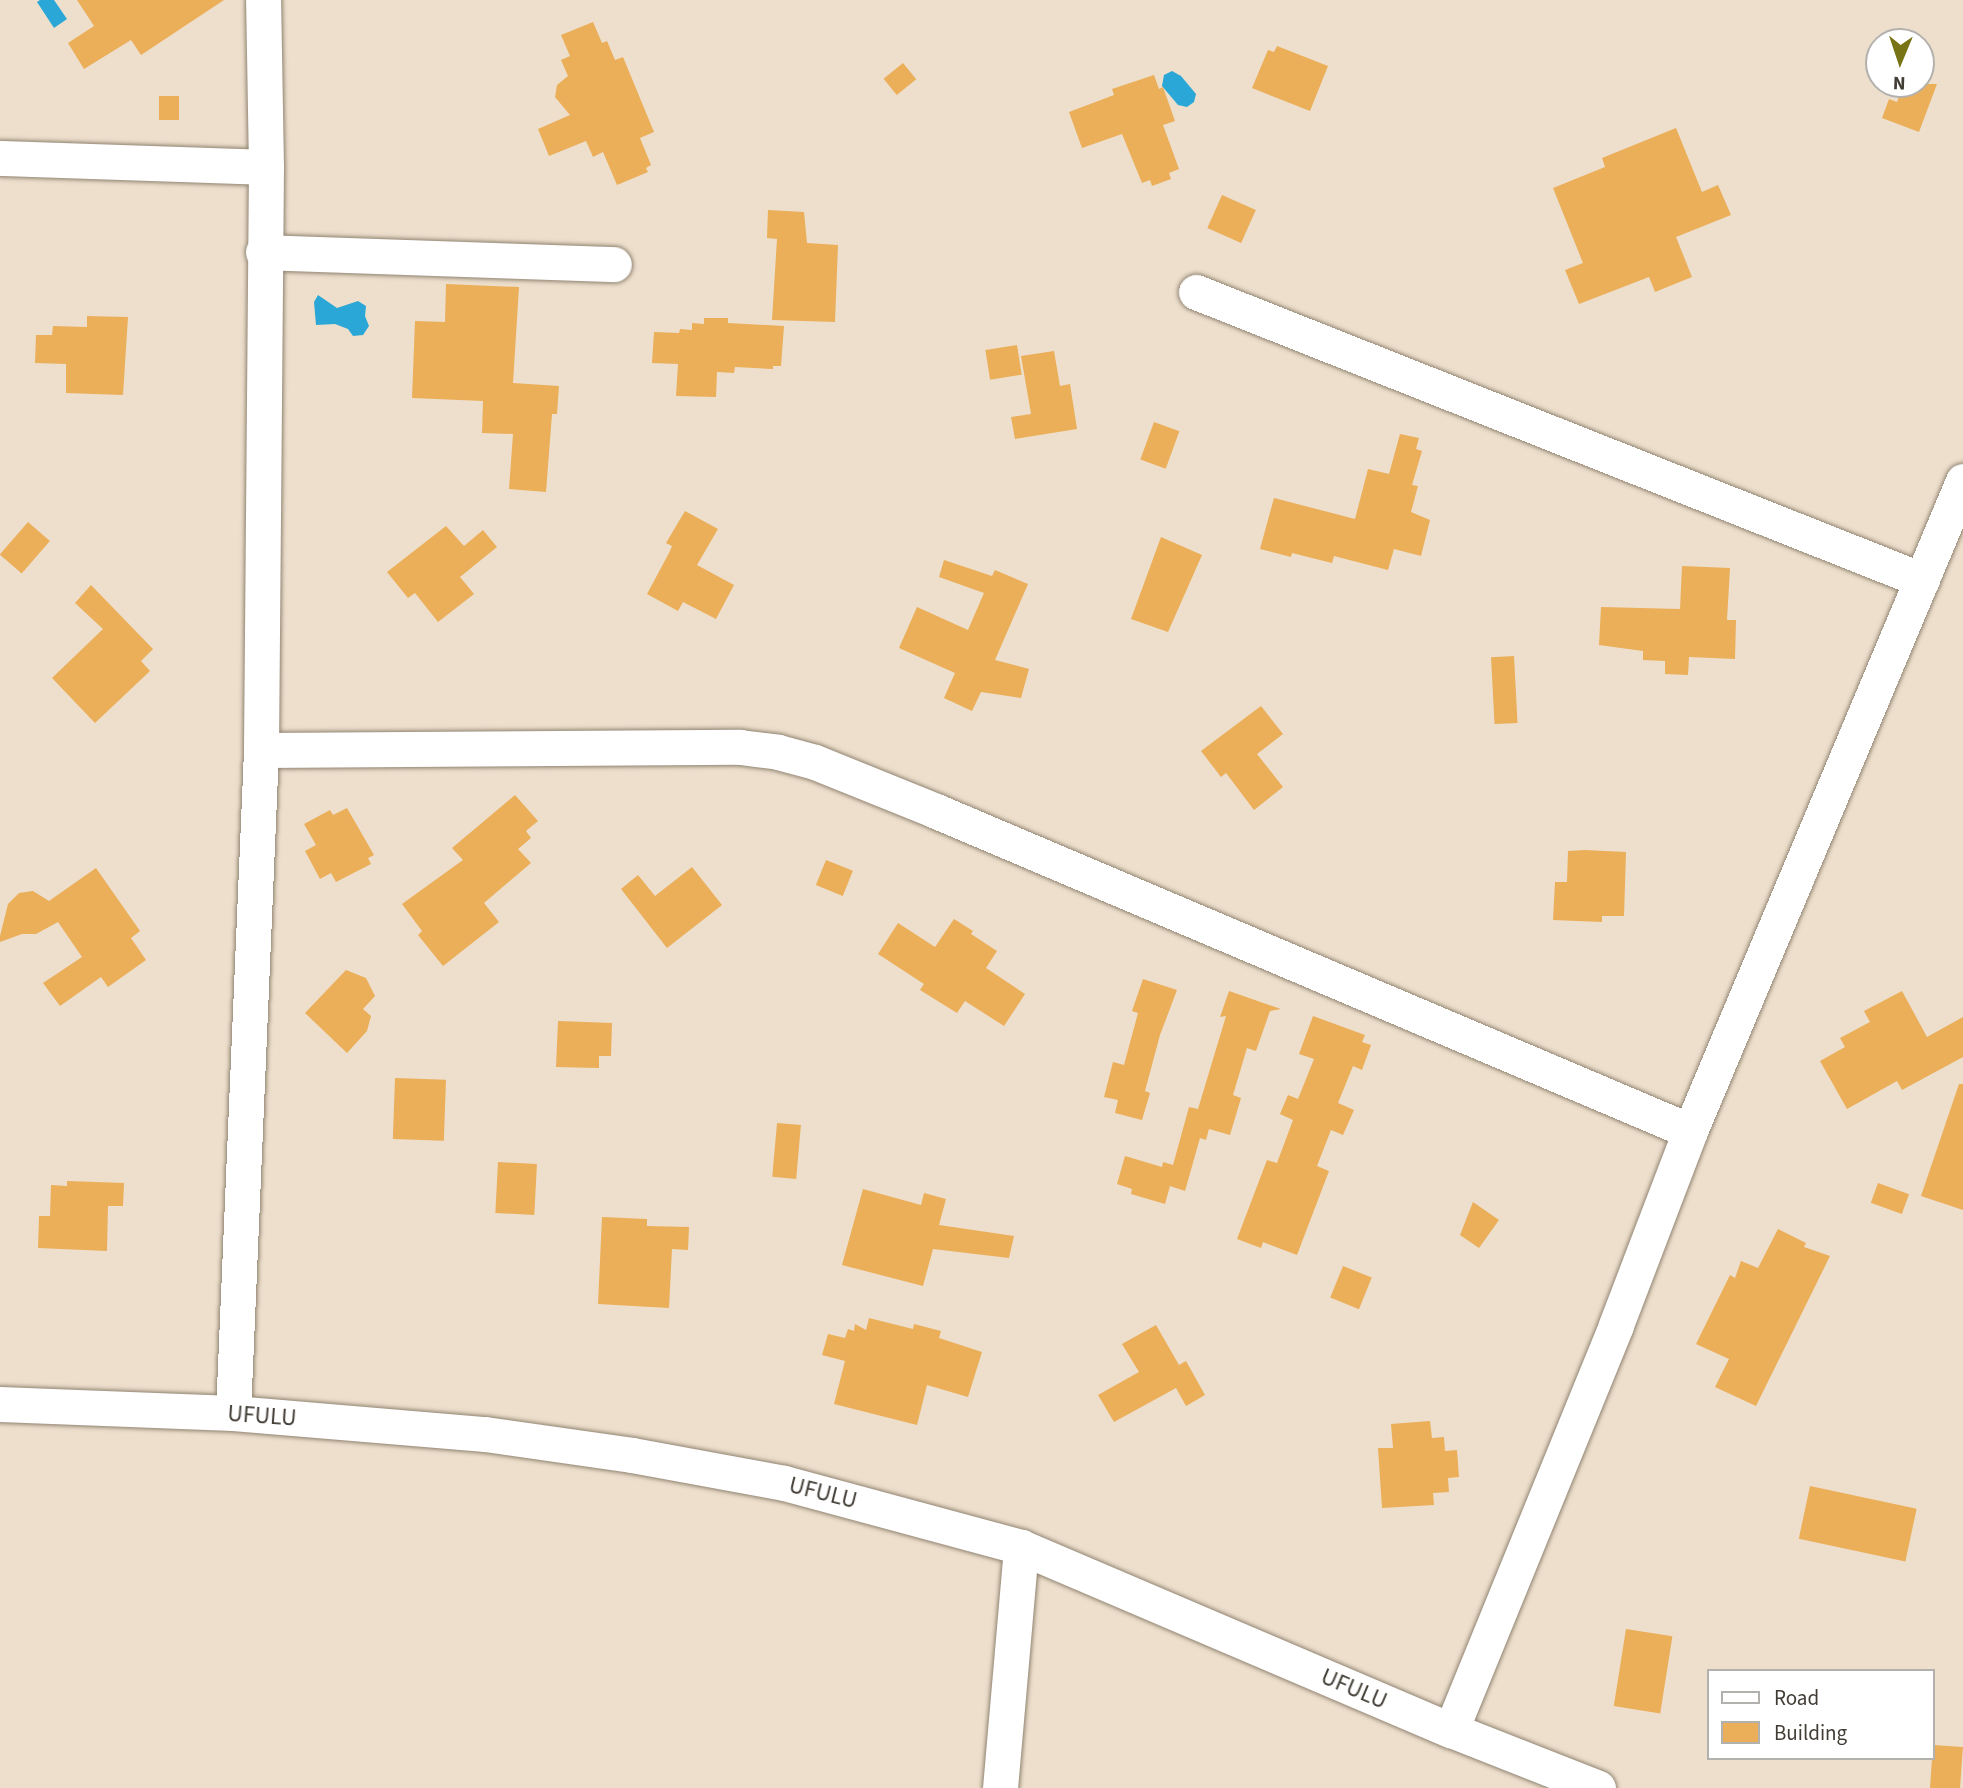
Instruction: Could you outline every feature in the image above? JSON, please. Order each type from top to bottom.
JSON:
[{"type":"street","points":[[233,1413],[261,750],[263,252],[266,167],[263,0]]},
{"type":"street","points":[[0,158],[266,167]]},
{"type":"street","points":[[263,252],[614,264]]},
{"type":"street","points":[[1196,292],[1922,580]]},
{"type":"street","points":[[1451,1730],[1611,1337],[1690,1131],[1963,481]]},
{"type":"street","points":[[261,750],[740,747],[778,751],[815,762],[936,811],[1690,1131]]},
{"type":"street","name":"UFULU","points":[[0,1404],[233,1413],[485,1434],[632,1455],[784,1483],[1021,1548],[1451,1730],[1598,1788]]},
{"type":"street","points":[[1000,1788],[1021,1548]]},
{"type":"water","points":[[54,0],[67,19],[54,28],[37,2]]},
{"type":"water","points":[[1172,71],[1181,76],[1196,94],[1194,102],[1187,107],[1178,105],[1162,86],[1164,75]]},
{"type":"water","points":[[318,295],[337,308],[358,301],[366,306],[365,316],[369,326],[363,335],[353,336],[348,329],[335,324],[316,325],[314,302]]},
{"type":"building","points":[[77,0],[224,0],[141,55],[131,40],[84,69],[68,43],[94,26]]},
{"type":"building","points":[[593,22],[602,43],[607,41],[615,60],[623,57],[654,132],[640,138],[651,165],[646,168],[648,172],[617,185],[603,152],[593,157],[586,141],[549,156],[538,129],[570,115],[555,97],[557,85],[568,76],[561,60],[570,56],[561,35]]},
{"type":"building","points":[[1277,46],[1328,66],[1310,111],[1252,88],[1268,50],[1274,52]]},
{"type":"building","points":[[903,63],[916,79],[897,95],[884,79]]},
{"type":"building","points":[[1154,75],[1159,89],[1163,87],[1175,121],[1163,125],[1179,169],[1169,173],[1171,179],[1152,186],[1150,180],[1142,183],[1122,134],[1082,148],[1069,112],[1114,95],[1112,89]]},
{"type":"building","points":[[159,96],[179,96],[179,120],[159,120]]},
{"type":"building","points":[[1899,98],[1932,98],[1919,132],[1882,118],[1889,99],[1897,102]]},
{"type":"building","points":[[1676,128],[1702,192],[1718,185],[1731,215],[1676,237],[1692,277],[1655,292],[1649,277],[1579,304],[1565,270],[1583,263],[1553,188],[1605,167],[1602,158]]},
{"type":"building","points":[[1222,195],[1256,210],[1241,243],[1207,228]]},
{"type":"building","points":[[768,210],[804,212],[807,243],[838,245],[835,322],[772,320],[777,239],[767,238]]},
{"type":"building","points":[[446,284],[519,287],[513,383],[559,386],[557,414],[552,414],[546,492],[509,489],[513,434],[482,433],[483,401],[412,398],[415,321],[445,322]]},
{"type":"building","points":[[87,316],[128,317],[123,395],[66,393],[66,364],[35,363],[36,335],[52,335],[53,326],[87,327]]},
{"type":"building","points":[[704,318],[728,318],[728,323],[784,326],[781,366],[773,366],[773,369],[735,367],[734,373],[717,372],[716,397],[676,396],[678,364],[652,363],[654,332],[679,333],[680,329],[692,330],[692,323],[704,324]]},
{"type":"building","points":[[1017,345],[1022,375],[990,380],[985,350]]},
{"type":"building","points":[[1054,351],[1060,386],[1070,384],[1077,429],[1015,439],[1011,417],[1031,414],[1021,356]]},
{"type":"building","points":[[1154,422],[1179,431],[1166,469],[1140,460]]},
{"type":"building","points":[[1400,434],[1419,438],[1416,449],[1422,451],[1412,485],[1418,486],[1411,512],[1430,520],[1421,556],[1394,549],[1388,570],[1334,556],[1332,563],[1292,553],[1291,557],[1260,549],[1274,498],[1355,519],[1368,469],[1389,474]]},
{"type":"building","points":[[685,511],[718,529],[697,565],[734,585],[716,619],[683,602],[678,611],[647,594],[672,546],[666,543]]},
{"type":"building","points":[[28,522],[50,541],[22,573],[0,554]]},
{"type":"building","points":[[446,526],[464,546],[483,530],[497,547],[460,577],[474,594],[438,622],[415,593],[408,598],[387,572]]},
{"type":"building","points":[[1161,537],[1202,555],[1168,632],[1131,619]]},
{"type":"building","points":[[944,560],[992,576],[995,570],[1028,584],[995,660],[1029,669],[1021,698],[981,692],[972,711],[944,698],[955,673],[899,648],[917,607],[968,630],[984,593],[939,577]]},
{"type":"building","points":[[1682,566],[1730,568],[1727,620],[1736,620],[1735,659],[1689,657],[1688,675],[1665,674],[1665,661],[1643,660],[1643,651],[1599,645],[1601,607],[1680,609]]},
{"type":"building","points":[[91,585],[153,649],[141,661],[150,671],[95,723],[52,678],[103,629],[75,603]]},
{"type":"building","points":[[1514,656],[1518,723],[1495,724],[1491,657]]},
{"type":"building","points":[[1261,706],[1283,734],[1257,754],[1283,787],[1254,810],[1226,773],[1221,777],[1201,751]]},
{"type":"building","points":[[515,795],[538,821],[526,831],[531,838],[518,849],[531,863],[484,903],[499,922],[443,966],[418,935],[422,931],[402,904],[463,860],[452,848]]},
{"type":"building","points":[[347,808],[374,855],[368,858],[371,864],[336,882],[331,873],[320,879],[305,851],[316,845],[304,824],[330,810],[333,815]]},
{"type":"building","points":[[1568,851],[1626,852],[1624,916],[1602,916],[1602,922],[1553,920],[1555,882],[1567,882]]},
{"type":"building","points":[[826,860],[853,871],[843,896],[816,885]]},
{"type":"building","points":[[692,867],[722,905],[667,948],[621,889],[638,875],[655,896]]},
{"type":"building","points":[[96,868],[140,931],[131,938],[146,960],[108,987],[101,977],[60,1006],[43,983],[82,957],[58,922],[36,934],[22,934],[0,942],[8,904],[19,893],[33,891],[49,901]]},
{"type":"building","points":[[954,919],[997,951],[986,968],[1025,994],[1004,1026],[965,1001],[957,1013],[920,990],[924,984],[878,954],[898,923],[935,947]]},
{"type":"building","points":[[346,970],[366,978],[375,996],[363,1009],[371,1016],[367,1031],[347,1053],[305,1013]]},
{"type":"building","points":[[1143,979],[1177,990],[1160,1035],[1145,1091],[1150,1093],[1142,1120],[1115,1113],[1118,1100],[1104,1097],[1113,1062],[1124,1065],[1138,1013],[1132,1011]]},
{"type":"building","points":[[1229,991],[1281,1009],[1270,1011],[1256,1051],[1247,1048],[1233,1095],[1241,1098],[1230,1135],[1209,1129],[1206,1140],[1200,1138],[1185,1191],[1170,1186],[1165,1204],[1131,1194],[1132,1189],[1117,1184],[1125,1156],[1162,1167],[1163,1162],[1173,1165],[1189,1107],[1198,1109],[1226,1016],[1220,1017]]},
{"type":"building","points":[[1902,991],[1927,1037],[1963,1017],[1963,1057],[1902,1090],[1897,1081],[1847,1109],[1820,1061],[1845,1047],[1840,1038],[1870,1022],[1864,1011]]},
{"type":"building","points":[[1313,1016],[1365,1035],[1362,1042],[1371,1045],[1362,1070],[1353,1066],[1338,1103],[1354,1110],[1343,1135],[1331,1130],[1317,1166],[1329,1171],[1297,1255],[1263,1242],[1261,1248],[1237,1239],[1267,1160],[1277,1163],[1293,1120],[1280,1114],[1288,1095],[1298,1099],[1314,1059],[1299,1054]]},
{"type":"building","points":[[558,1021],[612,1023],[611,1056],[599,1056],[599,1068],[556,1067]]},
{"type":"building","points":[[395,1078],[446,1080],[444,1141],[393,1139]]},
{"type":"building","points":[[1959,1084],[1963,1084],[1963,1210],[1921,1196]]},
{"type":"building","points":[[777,1123],[801,1125],[796,1179],[772,1177]]},
{"type":"building","points":[[498,1162],[537,1164],[534,1215],[495,1213]]},
{"type":"building","points":[[67,1181],[124,1183],[123,1206],[108,1206],[107,1251],[38,1248],[39,1216],[50,1216],[51,1185],[67,1186]]},
{"type":"building","points":[[1878,1183],[1909,1194],[1902,1214],[1871,1203]]},
{"type":"building","points":[[863,1189],[921,1205],[924,1193],[946,1199],[939,1225],[1014,1236],[1009,1258],[933,1249],[923,1286],[842,1265]]},
{"type":"building","points":[[1473,1202],[1499,1220],[1479,1248],[1460,1235]]},
{"type":"building","points":[[602,1217],[647,1219],[647,1226],[689,1227],[688,1250],[672,1249],[669,1308],[598,1304]]},
{"type":"building","points":[[1778,1229],[1806,1243],[1804,1247],[1830,1256],[1756,1406],[1715,1387],[1729,1359],[1696,1344],[1730,1275],[1735,1278],[1741,1261],[1758,1268]]},
{"type":"building","points":[[1343,1266],[1372,1278],[1359,1309],[1330,1298]]},
{"type":"building","points":[[869,1318],[913,1329],[914,1324],[941,1331],[939,1338],[982,1352],[968,1397],[927,1385],[917,1425],[834,1404],[845,1361],[822,1355],[828,1334],[845,1338],[848,1329],[854,1331],[855,1324],[866,1330]]},
{"type":"building","points":[[1156,1325],[1179,1365],[1186,1361],[1205,1395],[1186,1406],[1176,1388],[1114,1422],[1098,1395],[1139,1372],[1122,1344]]},
{"type":"building","points":[[1430,1421],[1432,1438],[1444,1437],[1445,1451],[1457,1450],[1459,1477],[1448,1478],[1449,1492],[1433,1493],[1434,1505],[1382,1508],[1378,1448],[1393,1448],[1391,1424]]},
{"type":"building","points":[[1810,1486],[1917,1509],[1905,1561],[1799,1539]]},
{"type":"building","points":[[1626,1629],[1672,1636],[1660,1713],[1614,1706]]},
{"type":"building","points":[[1935,1745],[1963,1747],[1960,1788],[1930,1788]]}]
